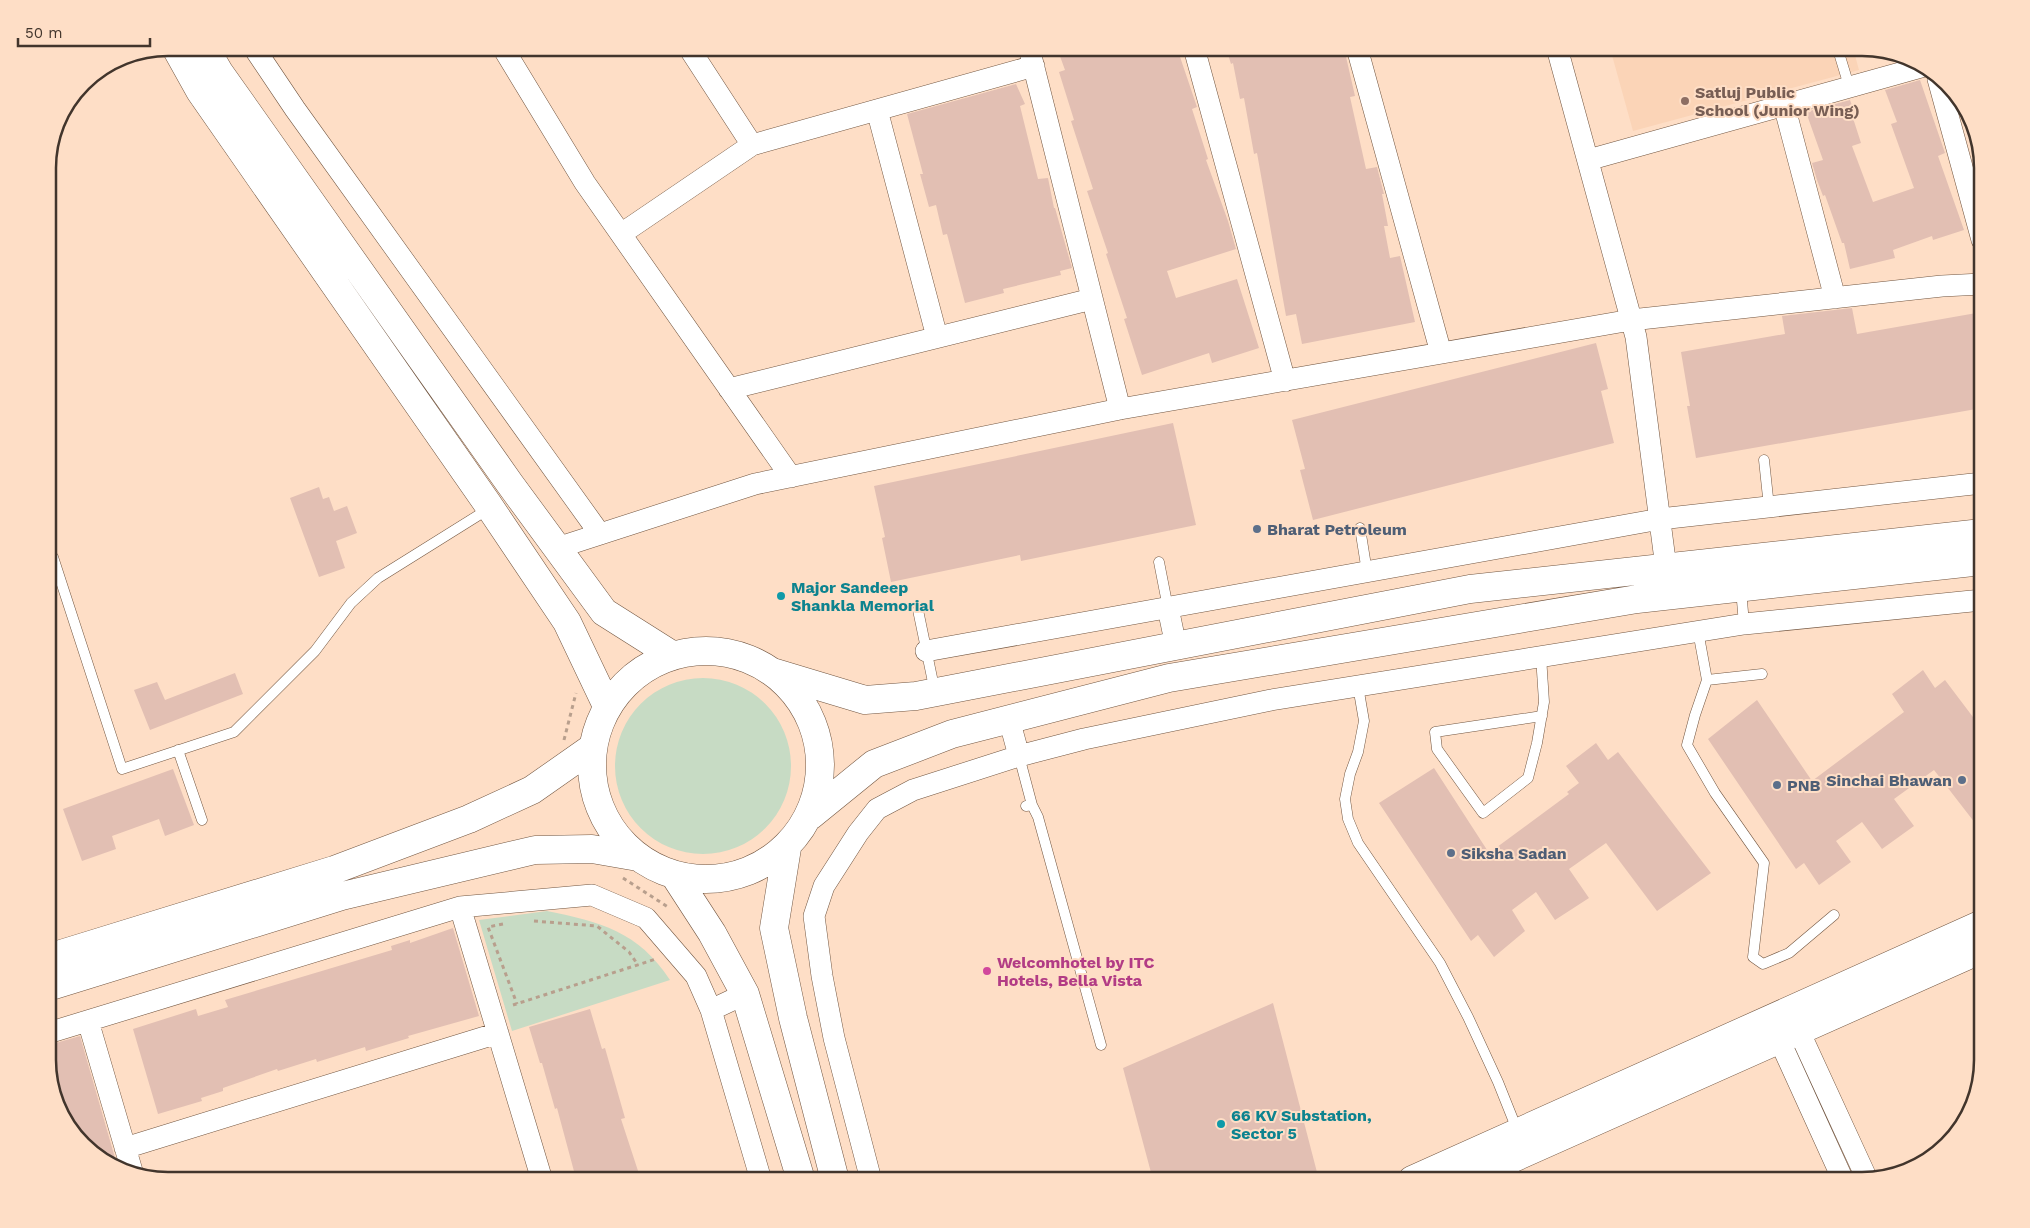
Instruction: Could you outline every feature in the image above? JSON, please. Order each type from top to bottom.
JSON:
[{"type":"street","points":[[180,56],[200,91],[567,622],[607,706]]},
{"type":"street","points":[[210,56],[219,72],[604,612],[672,655]]},
{"type":"street","points":[[259,56],[295,109],[600,534]]},
{"type":"street","points":[[508,56],[585,183],[791,477]]},
{"type":"street","points":[[694,56],[752,145]]},
{"type":"street","points":[[1196,56],[1285,381]]},
{"type":"street","points":[[1359,56],[1441,353]]},
{"type":"street","points":[[1559,56],[1636,337],[1670,595]]},
{"type":"street","points":[[621,234],[752,145],[877,110],[1032,57],[1120,409]]},
{"type":"street","points":[[1588,160],[1914,69]]},
{"type":"street","points":[[1941,89],[1974,211]]},
{"type":"street","points":[[1784,105],[1835,298]]},
{"type":"street","points":[[877,110],[938,337]]},
{"type":"street","points":[[557,548],[755,484],[1120,409],[1631,320],[1974,285]]},
{"type":"street","points":[[729,389],[1092,299]]},
{"type":"street","points":[[926,651],[1660,519],[1974,484]]},
{"type":"street","points":[[772,672],[865,700],[916,696],[1470,589],[1974,534]]},
{"type":"street","points":[[810,816],[874,764],[952,734],[1169,678],[1637,599],[1974,562]]},
{"type":"street","points":[[868,1172],[834,1038],[822,976],[814,916],[824,886],[858,833],[877,809],[913,790],[1019,756],[1093,737],[1271,700],[1744,624],[1974,601]]},
{"type":"street","points":[[1168,608],[1176,646]]},
{"type":"street","points":[[702,649],[738,654],[763,665],[794,690],[815,726],[821,769],[810,816],[800,833],[787,848],[768,862],[743,874],[714,880],[675,876],[638,857],[620,841],[608,824],[594,792],[592,748],[607,706],[633,675],[650,663],[672,655],[702,649]]},
{"type":"street","points":[[1009,719],[1019,756]]},
{"type":"street","points":[[56,956],[334,870],[460,822],[532,790],[592,748]]},
{"type":"street","points":[[787,848],[774,928],[793,1018],[832,1172]]},
{"type":"street","points":[[56,985],[342,896],[535,850],[592,849],[638,857]]},
{"type":"street","points":[[675,876],[712,933],[745,994],[798,1172]]},
{"type":"street","points":[[56,1031],[460,908],[592,895],[646,918],[696,976],[710,1010],[759,1172]]},
{"type":"street","points":[[460,908],[498,1033],[533,1172]]},
{"type":"street","points":[[1481,1172],[1785,1025],[1974,928]]},
{"type":"street","points":[[1430,1172],[1518,1133],[1785,1025],[1974,952]]},
{"type":"street","points":[[710,1010],[745,994]]},
{"type":"street","points":[[88,1021],[130,1165]]},
{"type":"street","points":[[1785,1025],[1863,1172]]},
{"type":"street","points":[[1785,1025],[1840,1172]]},
{"type":"street","points":[[125,1148],[498,1033]]},
{"type":"lane","points":[[1840,56],[1849,86]]},
{"type":"lane","points":[[1764,460],[1769,507]]},
{"type":"lane","points":[[56,567],[122,769],[234,732],[315,651],[352,603],[378,578],[490,508]]},
{"type":"lane","points":[[1360,528],[1367,572]]},
{"type":"lane","points":[[1159,562],[1168,608]]},
{"type":"lane","points":[[1741,588],[1744,624]]},
{"type":"lane","points":[[918,610],[935,693]]},
{"type":"lane","points":[[1698,631],[1706,680],[1688,745],[1715,793],[1764,863],[1753,957],[1763,964],[1789,952],[1834,915]]},
{"type":"lane","points":[[1541,656],[1544,702],[1542,716],[1537,743],[1528,778],[1483,813],[1437,749],[1436,732],[1542,716]]},
{"type":"lane","points":[[1706,680],[1762,674]]},
{"type":"lane","points":[[1358,686],[1364,721],[1358,752],[1350,774],[1345,799],[1348,819],[1358,842],[1440,963],[1468,1017],[1498,1082],[1518,1133]]},
{"type":"lane","points":[[178,750],[202,820]]},
{"type":"lane","points":[[1019,756],[1029,805],[1038,818],[1101,1045]]},
{"type":"path","points":[[691,663],[724,663],[755,674],[781,694],[800,722],[808,753],[807,786],[799,810],[784,832],[766,849],[743,861],[718,867],[692,866],[667,860],[645,847],[627,829],[613,807],[605,782],[605,750],[614,718],[633,692],[660,672],[691,663]]},
{"type":"path","points":[[563,743],[576,696],[575,689]]},
{"type":"path","points":[[530,921],[596,926],[629,952],[638,965]]},
{"type":"path","points":[[505,924],[488,927],[515,1005],[656,960]]},
{"type":"shaded area","name":"Satluj Public School (Junior Wing)","points":[[1612,56],[1855,56],[1859,70],[1633,131]]},
{"type":"green space","points":[[703,678],[737,685],[759,698],[771,710],[784,732],[791,766],[784,800],[771,822],[759,834],[737,847],[703,854],[669,847],[647,834],[635,822],[622,800],[615,766],[622,732],[635,710],[647,698],[669,685]]},
{"type":"green space","points":[[547,911],[584,920],[616,931],[645,950],[658,963],[670,980],[512,1031],[479,920]]},
{"type":"building","points":[[1060,56],[1180,56],[1197,107],[1192,109],[1208,159],[1206,160],[1236,249],[1167,271],[1176,298],[1237,279],[1259,348],[1212,363],[1209,353],[1142,375],[1124,319],[1127,318],[1106,254],[1108,253],[1087,191],[1093,189],[1071,121],[1074,120],[1059,72],[1065,70]]},
{"type":"building","points":[[1228,56],[1346,56],[1355,96],[1350,97],[1366,169],[1377,167],[1384,194],[1382,194],[1388,226],[1384,226],[1390,258],[1400,256],[1415,322],[1302,344],[1296,314],[1286,316],[1257,153],[1254,154],[1244,98],[1240,99],[1233,63],[1231,64]]},
{"type":"building","points":[[1920,80],[1945,153],[1938,156],[1964,230],[1933,240],[1932,236],[1893,250],[1895,258],[1850,269],[1844,243],[1842,243],[1825,195],[1823,196],[1812,163],[1823,160],[1806,112],[1850,100],[1855,114],[1852,115],[1861,143],[1852,146],[1873,202],[1914,188],[1891,124],[1897,122],[1885,90]]},
{"type":"building","points":[[1016,84],[1025,104],[1020,106],[1038,179],[1048,178],[1054,208],[1072,268],[1060,271],[1061,275],[1003,289],[1004,293],[965,303],[947,234],[943,235],[936,205],[929,207],[920,174],[923,174],[907,114]]},
{"type":"building","points":[[1852,308],[1857,334],[1974,313],[1974,409],[1696,458],[1687,406],[1690,406],[1681,352],[1785,334],[1782,316]]},
{"type":"building","points":[[1596,343],[1608,389],[1601,391],[1614,443],[1313,520],[1300,470],[1305,469],[1292,420]]},
{"type":"building","points":[[1173,423],[1196,525],[1021,561],[1020,555],[891,582],[882,538],[885,537],[874,486]]},
{"type":"building","points":[[319,487],[323,499],[329,497],[334,511],[347,506],[357,533],[336,541],[345,568],[319,577],[290,498]]},
{"type":"building","points":[[1923,670],[1935,688],[1945,680],[1974,718],[1974,822],[1934,770],[1894,799],[1914,826],[1882,849],[1862,822],[1836,841],[1851,862],[1819,885],[1804,863],[1796,869],[1708,739],[1757,700],[1812,781],[1904,712],[1892,694]]},
{"type":"building","points":[[235,673],[243,694],[150,730],[134,690],[157,682],[165,700]]},
{"type":"building","points":[[1596,743],[1608,760],[1618,752],[1711,873],[1657,911],[1606,843],[1569,869],[1589,898],[1555,920],[1536,892],[1512,910],[1525,931],[1494,957],[1478,935],[1471,941],[1379,803],[1434,768],[1489,853],[1569,794],[1567,792],[1579,783],[1566,766]]},
{"type":"building","points":[[173,769],[194,825],[165,836],[159,819],[112,836],[116,849],[82,861],[63,809]]},
{"type":"building","points":[[453,928],[479,1016],[408,1036],[409,1038],[366,1051],[365,1047],[317,1062],[316,1059],[278,1071],[277,1069],[223,1088],[223,1091],[201,1098],[202,1101],[158,1114],[133,1029],[196,1009],[198,1016],[228,1007],[225,1000],[392,950],[391,946],[410,940],[410,943]]},
{"type":"building","name":"66 KV Substation, Sector 5","points":[[1273,1003],[1317,1172],[1151,1172],[1123,1068]]},
{"type":"building","points":[[590,1009],[602,1049],[605,1048],[625,1118],[621,1119],[638,1172],[574,1172],[557,1108],[555,1109],[542,1063],[540,1063],[529,1027]]},
{"type":"building","points":[[80,1036],[116,1159],[94,1144],[84,1134],[68,1110],[57,1074],[56,1043]]},
{"type":"place","name":"Satluj Public School (Junior Wing)","points":[[1685,101]]},
{"type":"place","name":"Bharat Petroleum","points":[[1257,529]]},
{"type":"place","name":"Major Sandeep Shankla Memorial","points":[[781,596]]},
{"type":"place","name":"Sinchai Bhawan","points":[[1962,780]]},
{"type":"place","name":"PNB","points":[[1777,785]]},
{"type":"place","name":"Siksha Sadan","points":[[1451,853]]},
{"type":"place","name":"Welcomhotel by ITC Hotels, Bella Vista","points":[[987,971]]},
{"type":"place","name":"66 KV Substation, Sector 5","points":[[1221,1124]]}]
